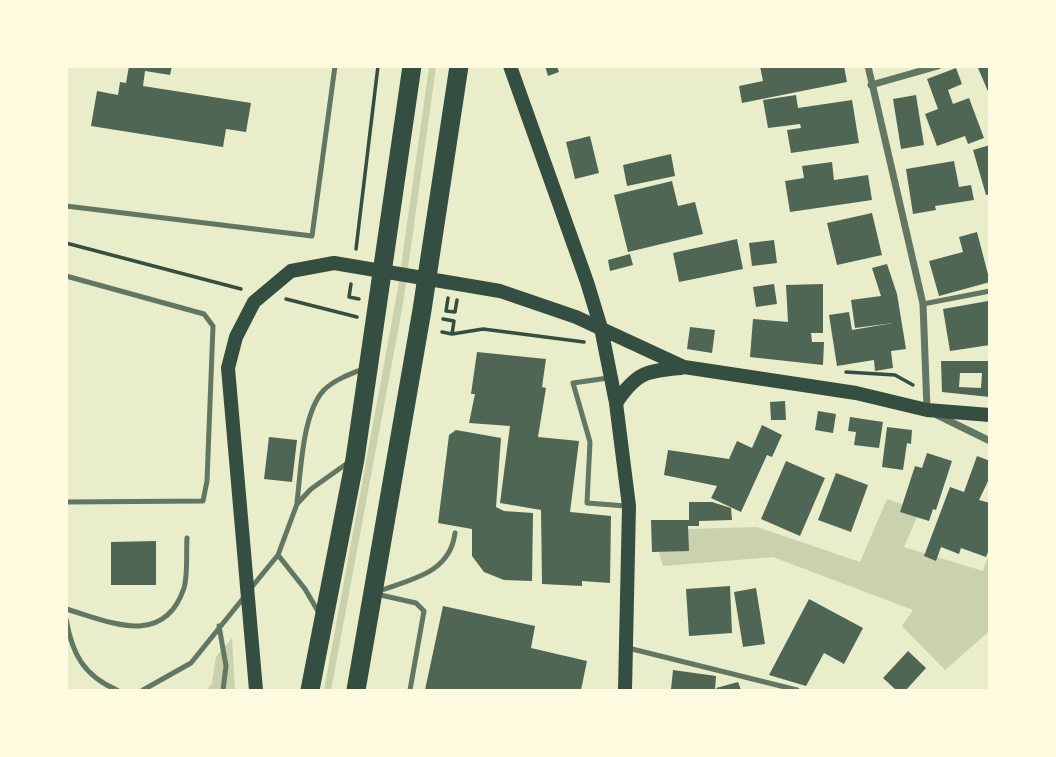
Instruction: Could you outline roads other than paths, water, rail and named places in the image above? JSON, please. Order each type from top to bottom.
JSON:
[{"type":"highway","points":[[310,691],[355,459],[412,66]]},
{"type":"highway","points":[[356,691],[426,284],[459,66]]},
{"type":"main road","points":[[510,66],[601,328],[616,403],[629,506],[625,691]]},
{"type":"main road","points":[[256,691],[228,368],[236,337],[254,302],[291,271],[334,263],[500,291],[576,317],[684,367],[856,393],[927,410],[989,415]]},
{"type":"main road","points":[[616,403],[640,374],[684,367]]},
{"type":"street","points":[[868,66],[923,304],[927,410],[989,441]]},
{"type":"street","points":[[871,85],[938,66]]},
{"type":"lane","points":[[66,206],[312,236],[335,66]]},
{"type":"lane","points":[[66,276],[204,314],[213,326],[207,481],[203,501],[66,502]]},
{"type":"lane","points":[[923,304],[989,291]]},
{"type":"lane","points":[[143,691],[191,663],[278,555],[297,504],[307,428],[315,405],[323,391],[332,384],[369,366]]},
{"type":"lane","points":[[610,378],[573,383],[590,442],[587,503],[629,506]]},
{"type":"lane","points":[[297,504],[311,489],[355,459]]},
{"type":"lane","points":[[373,593],[434,571],[447,558],[455,533]]},
{"type":"lane","points":[[66,609],[123,626],[148,627],[168,616],[184,588],[187,538]]},
{"type":"lane","points":[[278,555],[305,589],[324,622]]},
{"type":"lane","points":[[373,593],[415,603],[424,611],[410,691]]},
{"type":"lane","points":[[66,619],[69,635],[90,676],[117,691]]},
{"type":"lane","points":[[219,626],[226,666],[223,691]]},
{"type":"lane","points":[[625,647],[797,691]]}]
